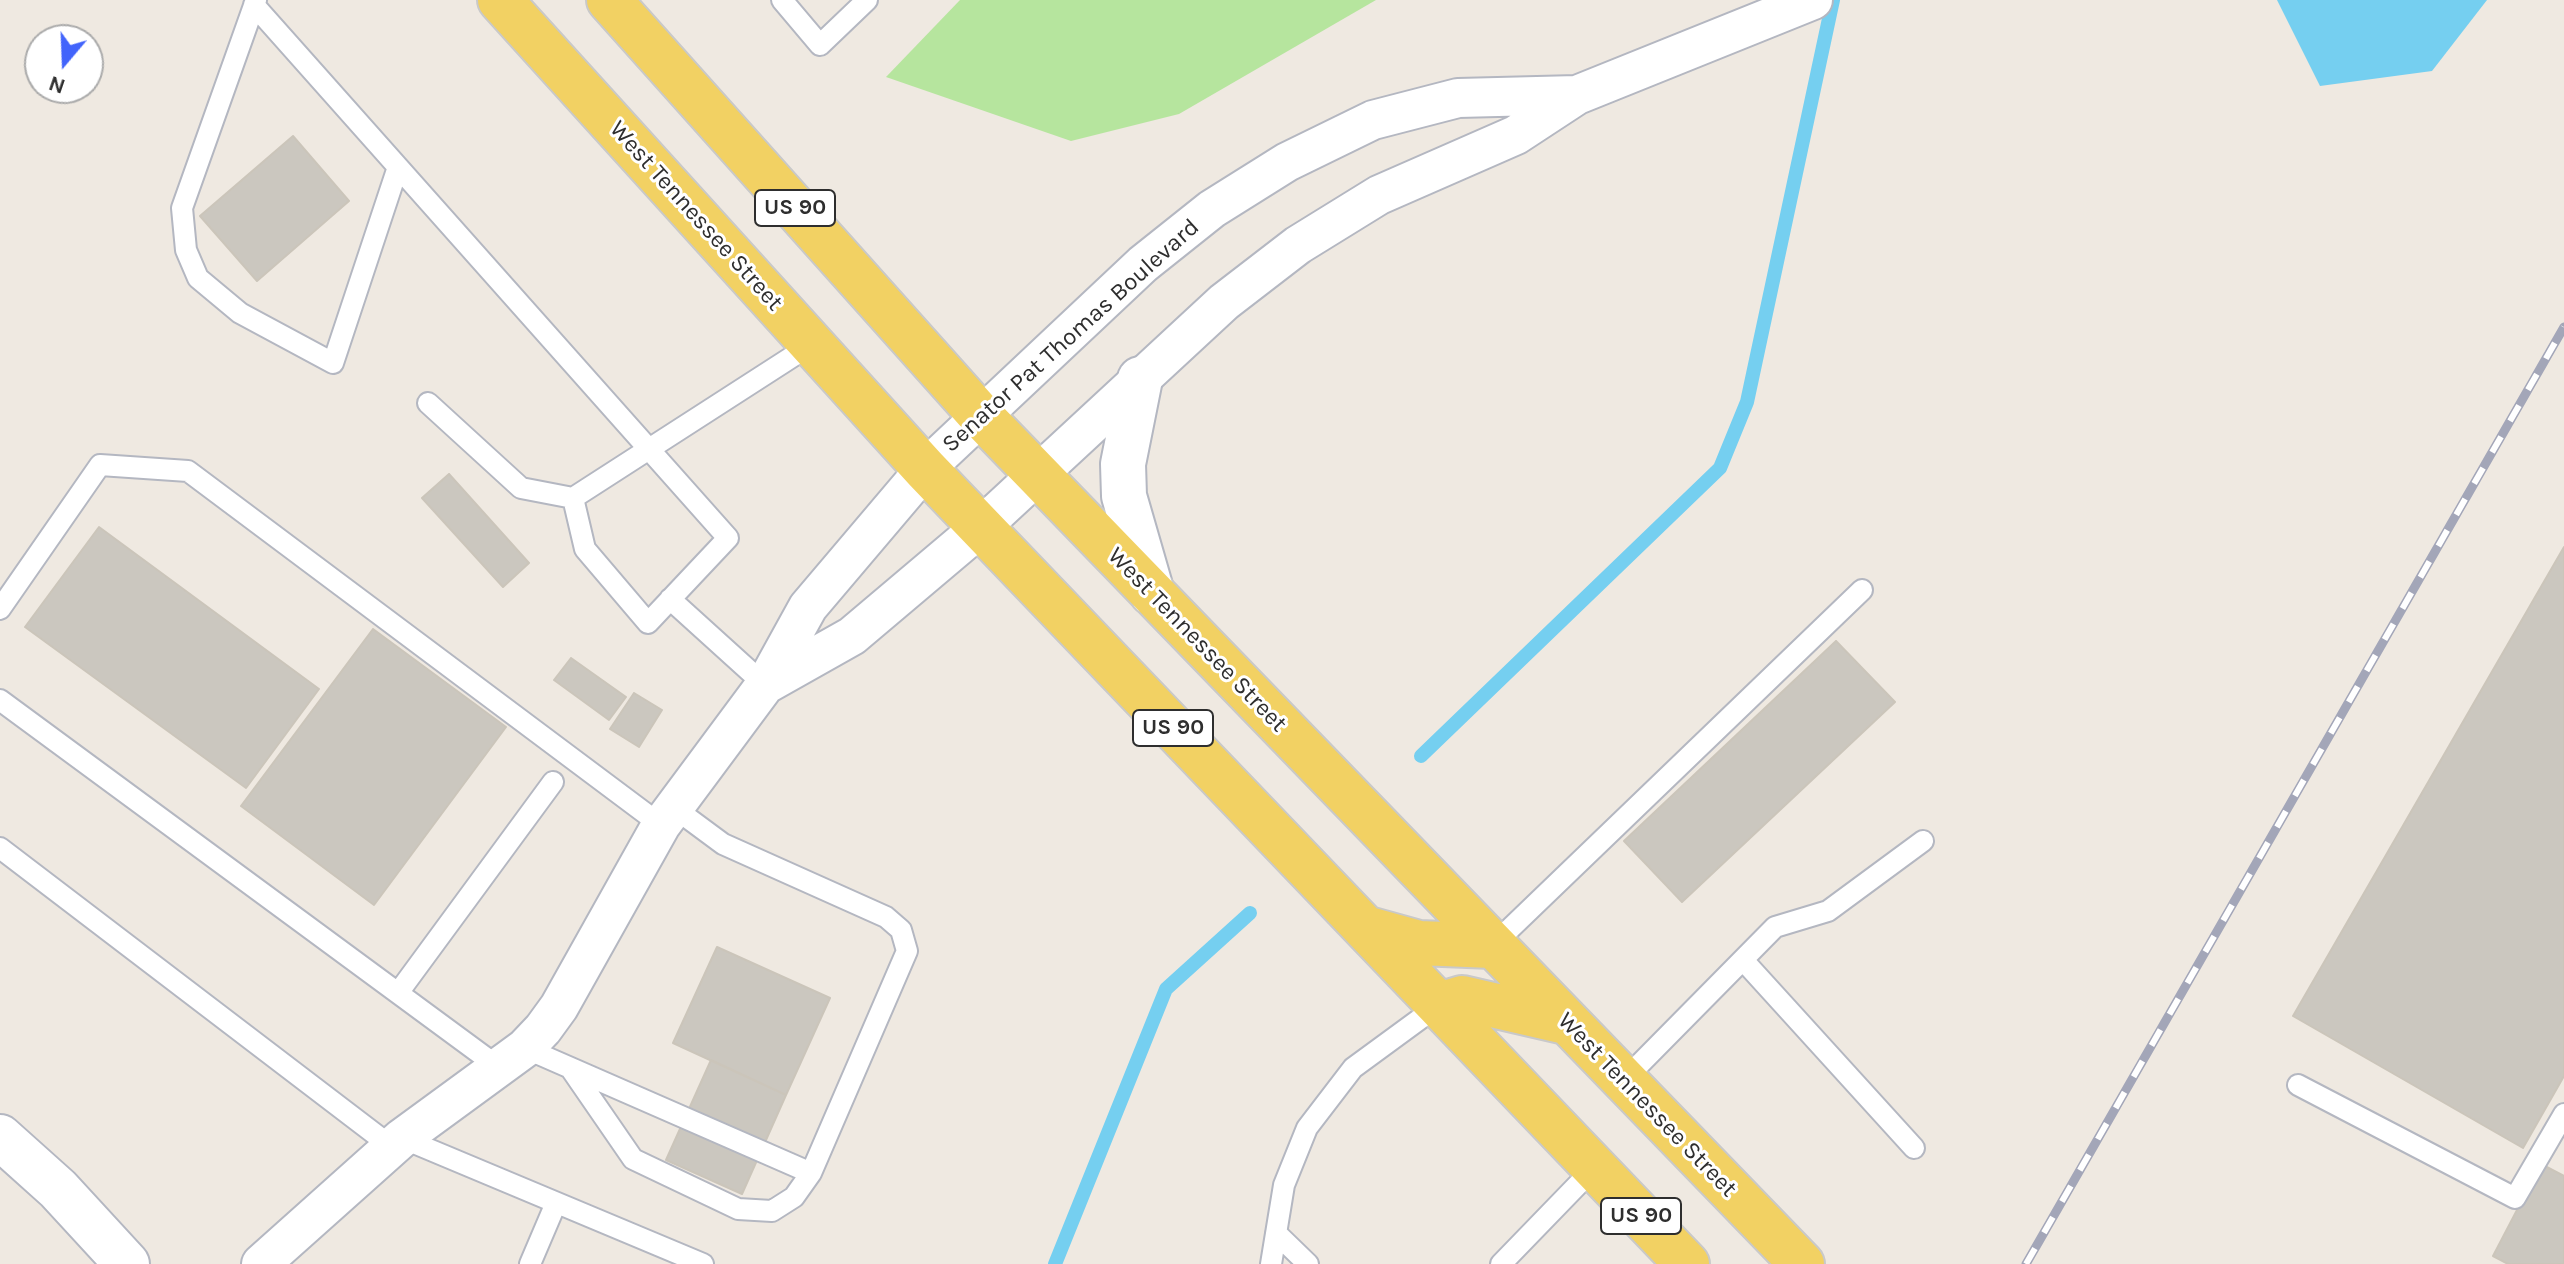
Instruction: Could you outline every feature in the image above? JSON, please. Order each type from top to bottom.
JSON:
[{"type":"main road","name":"West Tennessee Street","points":[[500,0],[925,469],[1687,1264]]},
{"type":"main road","name":"West Tennessee Street","points":[[609,0],[981,416],[1802,1264]]},
{"type":"main road","points":[[1365,928],[1419,943],[1492,946]]},
{"type":"main road","points":[[1439,1005],[1462,998],[1566,1022]]},
{"type":"street","name":"Senator Pat Thomas Boulevard","points":[[765,685],[852,636],[981,527],[1224,302],[1298,245],[1379,195],[1516,135],[1577,95],[1813,0]]},
{"type":"street","name":"Senator Pat Thomas Boulevard","points":[[261,1264],[397,1143],[511,1057],[559,1007],[667,816],[765,685],[808,607],[925,469],[1143,264],[1212,209],[1287,162],[1373,120],[1458,98],[1577,95]]},
{"type":"street","points":[[1140,379],[1123,464],[1124,496],[1152,593]]},
{"type":"street","points":[[0,1137],[58,1189],[127,1264]]},
{"type":"lane","points":[[782,0],[820,45],[867,0]]},
{"type":"lane","points":[[398,167],[333,363],[240,313],[198,278],[186,250],[182,208],[255,2],[728,538],[648,623],[585,549],[573,498]]},
{"type":"lane","points":[[428,403],[521,488],[573,498],[812,344]]},
{"type":"lane","points":[[0,609],[100,465],[188,471],[667,816],[886,917],[901,930],[907,951],[811,1173],[794,1197],[772,1211],[738,1209],[633,1159],[571,1069]]},
{"type":"lane","points":[[1492,946],[1862,590]]},
{"type":"lane","points":[[670,599],[765,685]]},
{"type":"lane","points":[[0,700],[398,993],[511,1057],[571,1069],[811,1173]]},
{"type":"lane","points":[[398,993],[553,782]]},
{"type":"lane","points":[[1623,1081],[1775,927],[1828,911],[1923,841]]},
{"type":"lane","points":[[0,848],[397,1143],[556,1203],[670,1258],[703,1264]]},
{"type":"lane","points":[[1743,960],[1914,1148]]},
{"type":"lane","points":[[1271,1264],[1284,1185],[1307,1128],[1353,1068],[1439,1005]]},
{"type":"lane","points":[[2298,1085],[2515,1198],[2564,1114]]},
{"type":"lane","points":[[1501,1264],[1594,1168]]},
{"type":"lane","points":[[530,1264],[556,1203]]},
{"type":"lane","points":[[1276,1233],[1308,1264]]},
{"type":"green space","points":[[960,0],[1376,0],[1179,114],[1071,141],[886,77]]},
{"type":"water","points":[[2277,0],[2487,0],[2432,71],[2320,86]]},
{"type":"building","points":[[293,136],[349,201],[257,281],[200,216]]},
{"type":"building","points":[[449,474],[529,563],[503,587],[422,498]]},
{"type":"building","points":[[99,527],[319,689],[246,788],[25,627]]},
{"type":"building","points":[[2564,547],[2564,1076],[2523,1148],[2293,1016]]},
{"type":"building","points":[[373,629],[506,727],[374,905],[241,806]]},
{"type":"building","points":[[1836,641],[1895,702],[1682,902],[1624,841]]},
{"type":"building","points":[[571,658],[626,697],[609,720],[554,680]]},
{"type":"building","points":[[634,693],[662,710],[639,747],[610,729]]},
{"type":"building","points":[[717,947],[830,998],[786,1095],[673,1043]]},
{"type":"building","points":[[711,1060],[786,1095],[742,1194],[666,1160]]},
{"type":"building","points":[[2541,1164],[2564,1176],[2564,1264],[2508,1264],[2493,1256]]},
{"type":"waterway","points":[[1421,756],[1720,468],[1747,402],[1833,0]]},
{"type":"waterway","points":[[1055,1264],[1166,989],[1250,913]]},
{"type":"railway","points":[[2026,1264],[2564,327]]}]
